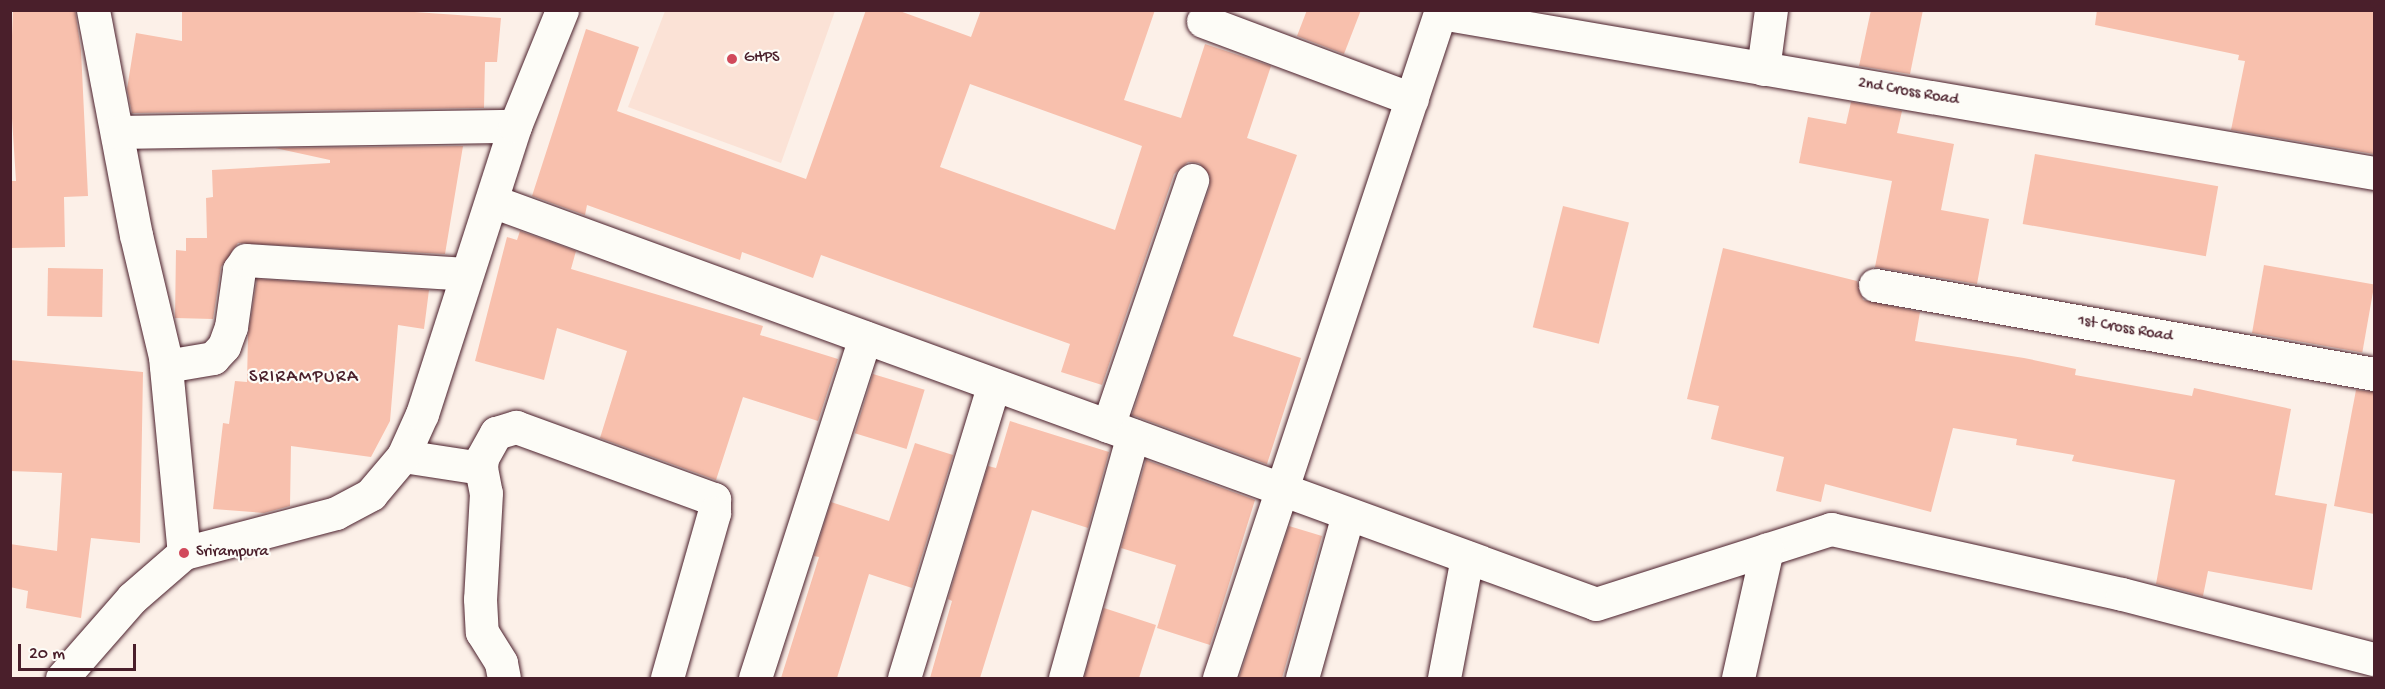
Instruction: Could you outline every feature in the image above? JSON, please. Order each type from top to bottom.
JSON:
[{"type":"street","points":[[93,10],[166,366],[184,553]]},
{"type":"street","points":[[62,678],[132,598],[184,553],[336,513],[371,494],[403,456],[422,414],[515,126],[562,10]]},
{"type":"street","points":[[1763,69],[1771,10]]},
{"type":"street","points":[[1219,678],[1441,12]]},
{"type":"street","name":"2nd Cross Road","points":[[1441,12],[2374,173]]},
{"type":"street","points":[[1203,21],[1412,99]]},
{"type":"street","points":[[117,132],[515,126]]},
{"type":"street","points":[[1065,678],[1120,430],[1192,180]]},
{"type":"street","points":[[492,201],[1596,604],[1831,529],[2122,594],[2374,659]]},
{"type":"street","points":[[166,366],[213,358],[224,346],[231,327],[239,270],[246,260],[466,274]]},
{"type":"street","name":"1st Cross Road","points":[[1875,285],[2374,374]]},
{"type":"street","points":[[755,678],[865,337]]},
{"type":"street","points":[[904,678],[994,384]]},
{"type":"street","points":[[504,678],[501,663],[482,632],[480,598],[486,493],[481,468],[482,458],[496,433],[516,427],[714,499],[714,513],[667,678]]},
{"type":"street","points":[[403,456],[481,468]]},
{"type":"street","points":[[1302,678],[1348,514]]},
{"type":"street","points":[[1738,678],[1767,549]]},
{"type":"street","points":[[1444,678],[1467,557]]},
{"type":"shaded area","name":"GHPS","points":[[665,11],[835,11],[781,163],[628,107]]},
{"type":"building","points":[[13,10],[75,10],[81,50],[88,196],[64,197],[65,247],[10,248],[10,181],[16,181],[10,87]]},
{"type":"building","points":[[182,10],[386,10],[501,18],[497,62],[485,62],[484,108],[132,113],[127,89],[136,33],[182,41]]},
{"type":"building","points":[[866,10],[897,10],[971,37],[981,10],[1155,10],[1124,100],[1181,118],[1205,44],[1271,66],[1247,138],[1297,155],[1233,336],[1301,358],[1267,464],[1132,415],[1210,186],[1210,176],[1199,163],[1188,162],[1174,174],[1102,385],[1061,372],[1070,344],[821,255],[813,278],[742,252],[740,260],[587,205],[585,215],[532,196],[586,29],[639,47],[617,111],[806,179]],"holes":[[[970,84],[1142,146],[1115,230],[940,167]]]},
{"type":"building","points":[[1307,10],[1361,10],[1344,54],[1297,36]]},
{"type":"building","points":[[1871,10],[1923,10],[1910,74],[1859,66]]},
{"type":"building","points":[[2097,10],[2374,10],[2374,154],[2231,130],[2245,61],[2238,60],[2239,55],[2095,25]]},
{"type":"building","points":[[1851,102],[1902,111],[1897,133],[1954,144],[1941,210],[1989,219],[1977,284],[1875,267],[1892,181],[1799,163],[1808,117],[1846,124]]},
{"type":"building","points":[[463,146],[445,254],[238,243],[221,267],[213,319],[175,318],[176,250],[186,251],[186,238],[207,238],[206,198],[213,197],[212,170],[330,163],[330,160],[275,148]]},
{"type":"building","points":[[2035,154],[2218,186],[2206,256],[2023,224]]},
{"type":"building","points":[[1563,206],[1629,222],[1599,344],[1533,327]]},
{"type":"building","points":[[520,231],[576,251],[571,269],[763,326],[760,335],[838,359],[818,421],[743,397],[716,480],[600,438],[627,351],[557,328],[544,380],[475,361],[507,237],[517,240]]},
{"type":"building","points":[[1723,248],[1857,281],[1863,300],[1920,312],[1915,341],[2024,358],[2076,369],[2075,375],[2192,396],[2194,388],[2291,409],[2275,495],[2327,504],[2312,590],[2208,571],[2203,596],[2156,584],[2175,480],[2072,461],[2074,455],[2016,445],[2017,439],[1953,428],[1931,512],[1825,484],[1821,502],[1776,491],[1784,457],[1711,439],[1719,406],[1687,399]]},
{"type":"building","points":[[2264,265],[2374,284],[2362,352],[2252,333]]},
{"type":"building","points":[[48,268],[103,269],[102,317],[47,316]]},
{"type":"building","points":[[257,279],[429,290],[424,329],[398,325],[390,421],[371,457],[291,446],[290,506],[264,513],[213,509],[223,423],[229,424],[235,381],[247,382],[248,335]]},
{"type":"building","points":[[10,360],[143,372],[140,543],[91,538],[81,618],[26,608],[28,591],[10,587],[10,544],[57,551],[62,473],[10,471]]},
{"type":"building","points":[[873,374],[925,390],[907,449],[855,433]]},
{"type":"building","points":[[2356,390],[2374,392],[2374,514],[2334,506]]},
{"type":"building","points":[[1010,421],[1109,452],[1088,528],[1032,510],[980,678],[930,678],[952,601],[948,599],[988,466],[996,468]]},
{"type":"building","points":[[915,443],[953,455],[912,588],[869,574],[837,678],[781,678],[819,557],[814,556],[831,502],[889,521]]},
{"type":"building","points":[[1146,460],[1255,500],[1210,645],[1157,628],[1176,565],[1121,548]]},
{"type":"building","points":[[1289,526],[1322,536],[1282,678],[1239,678]]},
{"type":"building","points":[[1104,608],[1156,625],[1139,678],[1084,678]]},
{"type":"place","name":"GHPS","points":[[732,59]]},
{"type":"place","name":"Srirampura","points":[[184,553]]},
{"type":"district","name":"SRIRAMPURA","points":[[304,378]]}]
